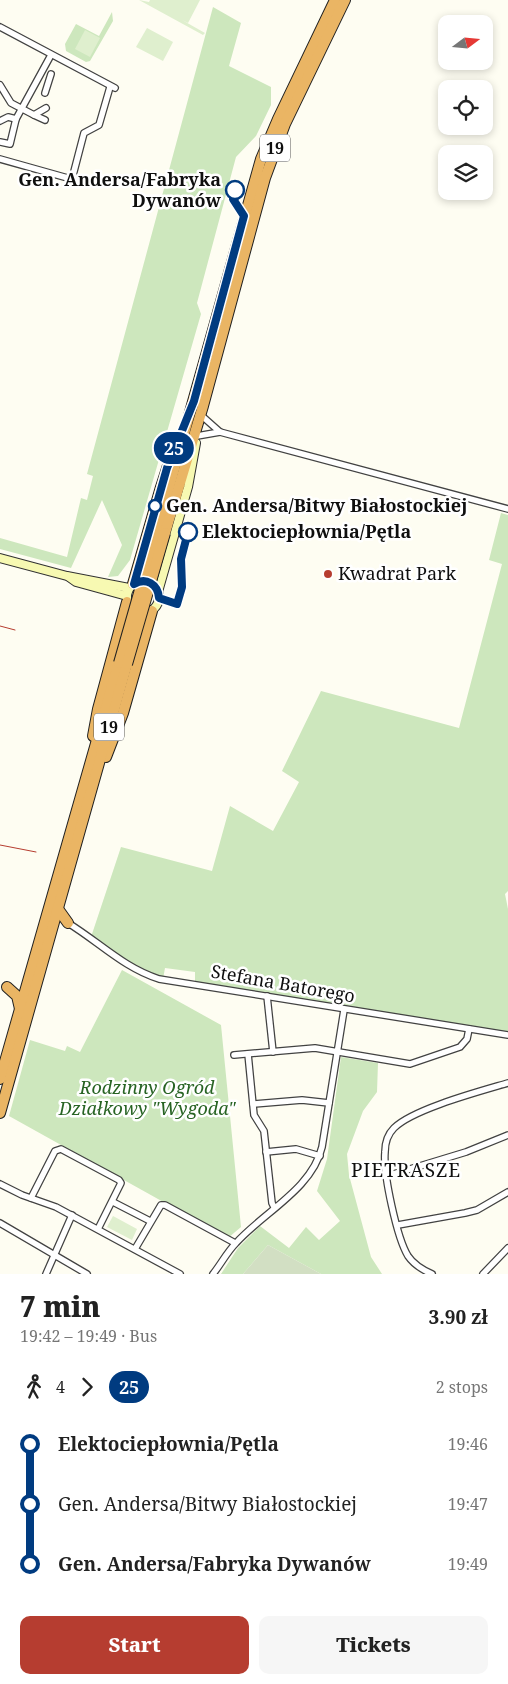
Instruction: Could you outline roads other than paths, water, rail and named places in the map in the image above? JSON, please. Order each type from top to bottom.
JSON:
[{"type":"highway","name":"19","points":[[200,408],[261,159],[335,0]]},
{"type":"highway","name":"19","points":[[0,1079],[28,980],[88,788],[161,531],[200,408],[274,150],[345,0]]},
{"type":"highway","points":[[197,436],[200,408]]},
{"type":"highway","points":[[88,788],[98,709],[129,593],[167,468],[200,408]]},
{"type":"highway","points":[[88,788],[100,775],[120,724],[152,611]]},
{"type":"highway","name":"19","points":[[0,1113],[58,909],[88,788]]},
{"type":"highway","points":[[52,930],[68,924],[58,909]]},
{"type":"highway","points":[[20,1009],[17,996],[7,987],[20,985],[28,980]]},
{"type":"street","points":[[0,27],[113,88],[100,125],[84,133],[72,179]]},
{"type":"street","points":[[0,142],[10,144],[16,118],[51,55]]},
{"type":"street","points":[[45,93],[51,74]]},
{"type":"street","points":[[38,79],[48,84]]},
{"type":"street","points":[[0,85],[10,103],[45,120]]},
{"type":"street","points":[[34,115],[46,108]]},
{"type":"street","points":[[0,121],[8,116],[16,118]]},
{"type":"street","points":[[0,158],[89,184]]},
{"type":"street","points":[[200,408],[220,432]]},
{"type":"street","points":[[129,593],[132,610],[140,613],[152,611],[158,602],[158,592],[188,486],[197,436],[220,432],[508,509]]},
{"type":"street","points":[[0,558],[129,593],[148,582],[158,592]]},
{"type":"street","name":"Stefana Batorego","points":[[68,924],[88,935],[127,964],[148,975],[344,1010],[508,1035]]},
{"type":"street","points":[[267,996],[273,1052]]},
{"type":"street","points":[[213,1274],[235,1243],[309,1175],[320,1156],[344,1010]]},
{"type":"street","points":[[234,1055],[307,1048],[410,1064],[460,1047],[467,1039],[469,1029]]},
{"type":"street","points":[[248,1054],[255,1119],[264,1131],[274,1207]]},
{"type":"street","points":[[432,1274],[415,1264],[408,1255],[398,1225],[387,1176],[385,1151],[387,1138],[402,1121],[413,1115],[508,1083]]},
{"type":"street","points":[[253,1104],[302,1100],[329,1103]]},
{"type":"street","points":[[387,1176],[466,1152],[508,1135]]},
{"type":"street","points":[[31,1198],[55,1151],[61,1149],[119,1180],[121,1188],[98,1229]]},
{"type":"street","points":[[266,1152],[296,1149],[320,1156]]},
{"type":"street","points":[[0,1184],[72,1215],[180,1274]]},
{"type":"street","points":[[398,1225],[465,1214],[482,1208],[508,1192]]},
{"type":"street","points":[[113,1202],[150,1221]]},
{"type":"street","points":[[135,1249],[158,1207],[165,1205],[235,1243]]},
{"type":"street","points":[[46,1274],[52,1254],[72,1215]]},
{"type":"street","points":[[0,1223],[88,1274]]},
{"type":"street","points":[[483,1274],[508,1248]]},
{"type":"railway","points":[[0,626],[15,630]]},
{"type":"railway","points":[[0,845],[36,852]]},
{"type":"place","name":"Gen. Andersa/Fabryka Dywanów","points":[[235,190]]},
{"type":"place","name":"Gen. Andersa/Bitwy Białostockiej","points":[[155,506]]},
{"type":"place","name":"Elektociepłownia/Pętla","points":[[188,532]]},
{"type":"place","name":"Kwadrat Park","points":[[328,574]]},
{"type":"district","name":"PIETRASZE","points":[[406,1170]]},
{"type":"park label","name":"Rodzinny Ogród Działkowy \"Wygoda\"","points":[[147,1098]]}]
